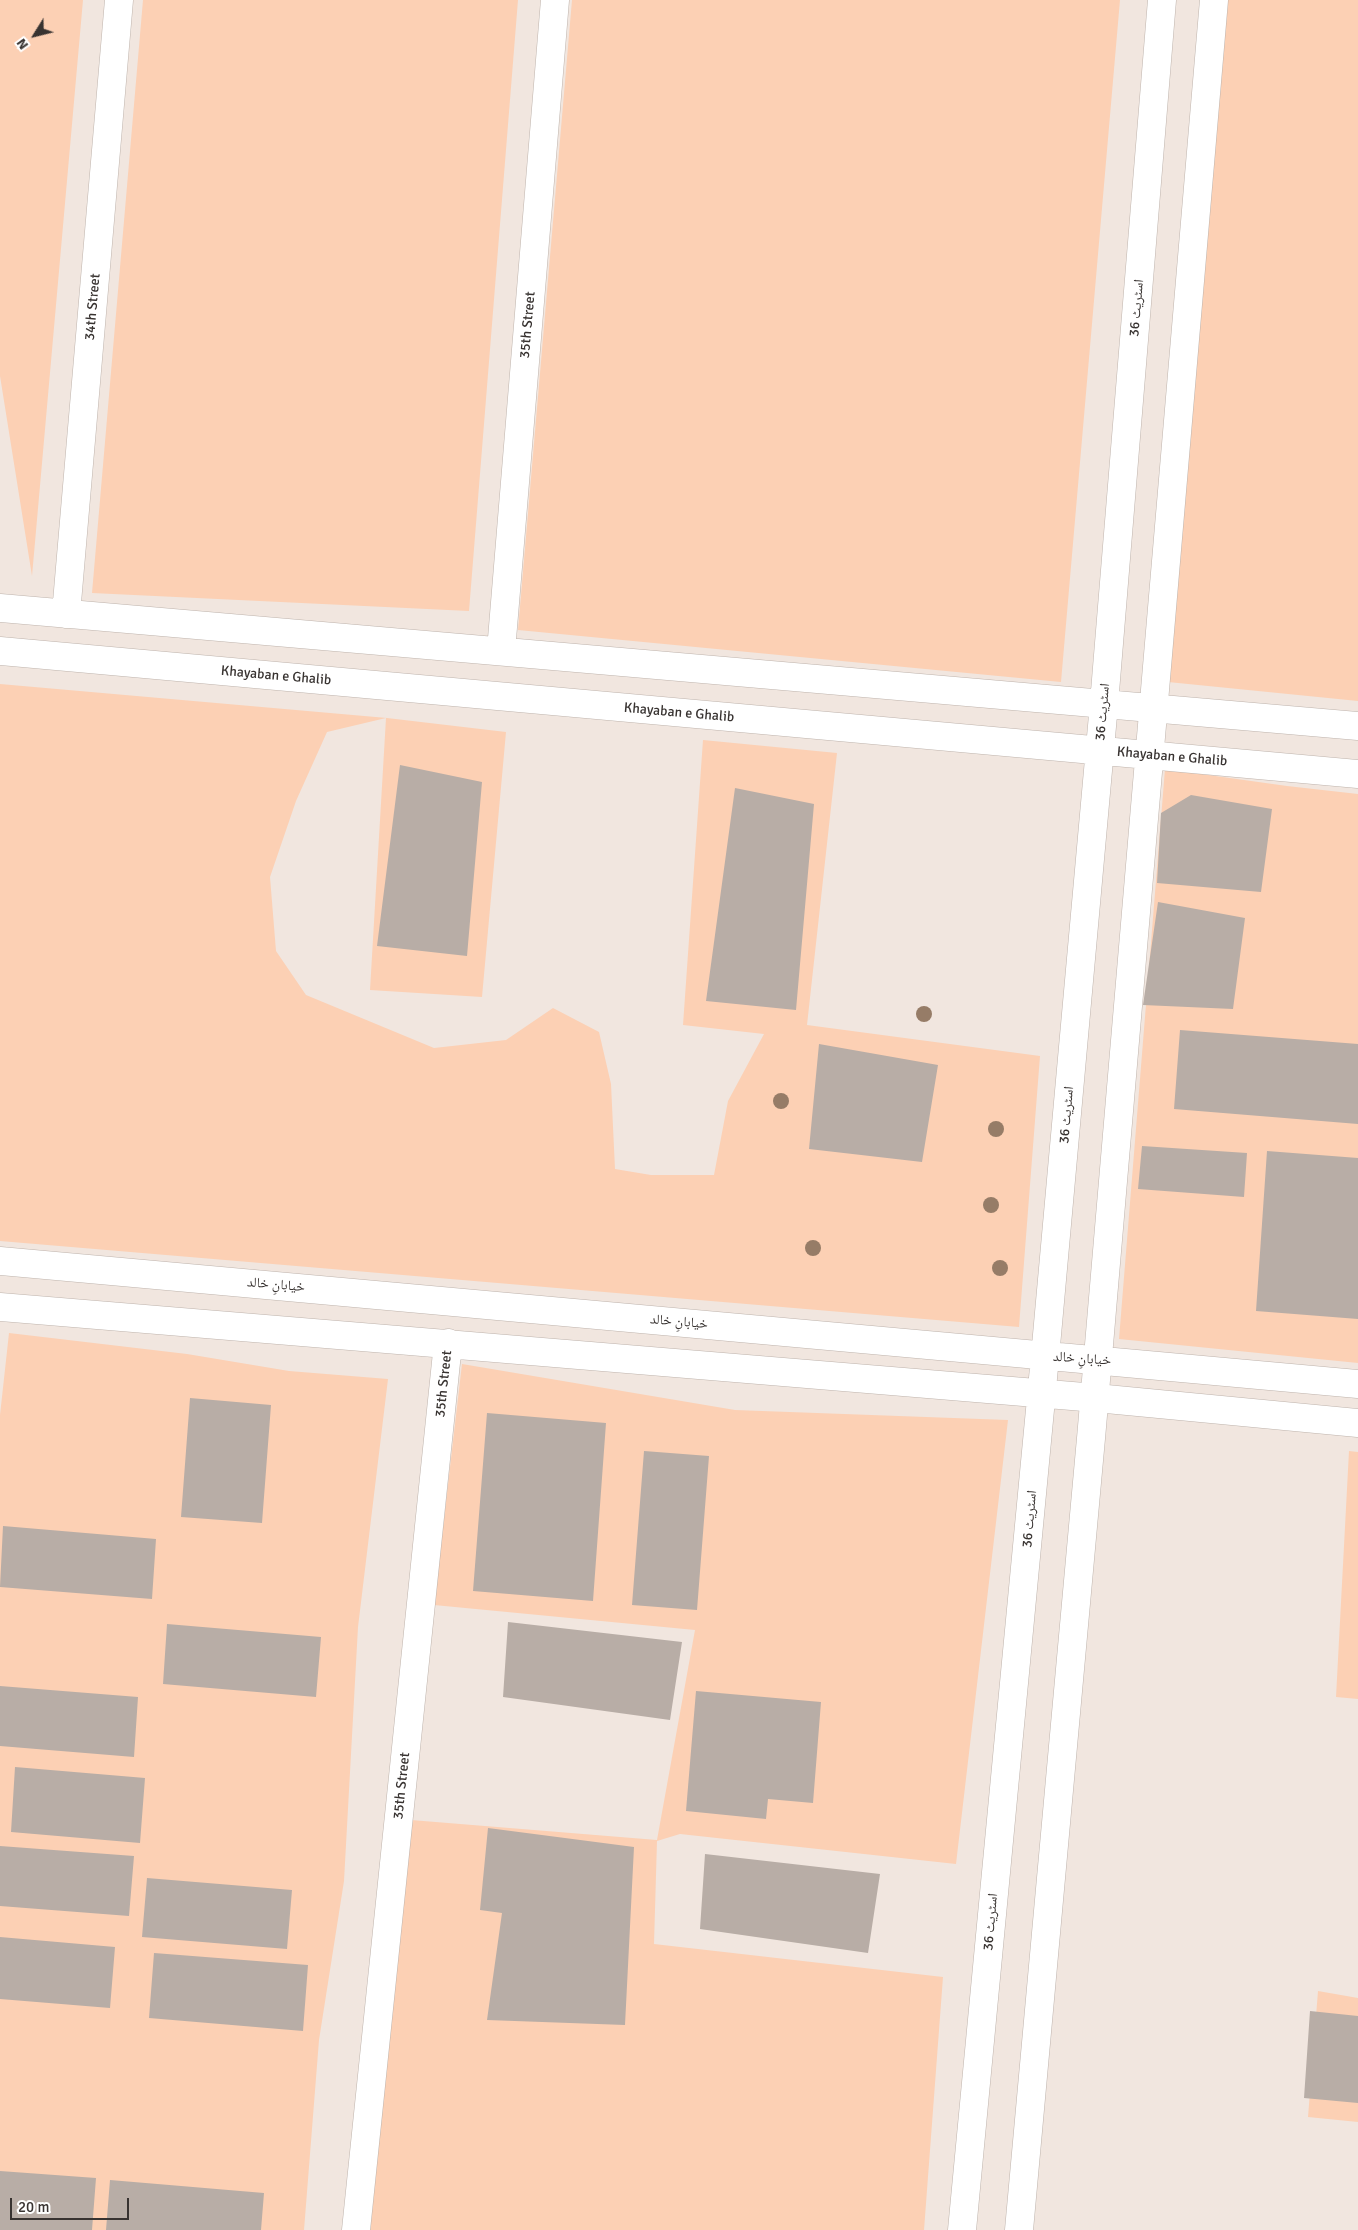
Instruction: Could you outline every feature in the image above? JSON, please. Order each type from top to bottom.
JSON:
[{"type":"street","name":"34th Street","points":[[66,614],[119,0]]},
{"type":"street","name":"35th Street","points":[[501,651],[555,0]]},
{"type":"street","name":"اسٹریٹ 36","points":[[962,2230],[1042,1394],[1100,751],[1162,0]]},
{"type":"street","points":[[1019,2230],[1096,1398],[1156,710],[1214,0]]},
{"type":"street","points":[[0,608],[1156,710],[1358,726]]},
{"type":"street","name":"Khayaban e Ghalib","points":[[0,651],[1358,774]]},
{"type":"street","name":"خیابانِ خالد","points":[[0,1261],[1358,1384]]},
{"type":"street","points":[[0,1307],[1096,1398],[1358,1423]]},
{"type":"street","name":"35th Street","points":[[356,2230],[448,1343]]},
{"type":"shaded area","points":[[0,0],[83,0],[32,576],[0,376]]},
{"type":"shaded area","points":[[143,0],[518,0],[469,611],[92,593]]},
{"type":"shaded area","points":[[572,0],[1120,0],[1061,682],[518,630]]},
{"type":"shaded area","points":[[1227,0],[1358,0],[1358,701],[1168,682]]},
{"type":"shaded area","points":[[0,684],[387,718],[506,732],[482,997],[370,990],[386,718],[327,732],[296,801],[270,877],[276,951],[306,995],[434,1048],[506,1040],[553,1008],[599,1032],[611,1084],[615,1169],[651,1175],[714,1175],[728,1101],[764,1034],[683,1025],[703,740],[837,753],[807,1025],[1040,1056],[1019,1327],[0,1241]]},
{"type":"shaded area","points":[[1165,769],[1358,794],[1358,1363],[1119,1339]]},
{"type":"shaded area","points":[[9,1333],[187,1354],[289,1371],[388,1379],[358,1627],[344,1881],[319,2040],[304,2230],[0,2230],[0,1415]]},
{"type":"shaded area","points":[[462,1364],[735,1410],[1008,1420],[956,1864],[680,1834],[657,1841],[654,1944],[943,1977],[924,2230],[370,2230],[411,1820],[657,1840],[695,1630],[434,1605]]},
{"type":"shaded area","points":[[1349,1451],[1358,1452],[1358,1699],[1336,1697]]},
{"type":"shaded area","points":[[1318,1991],[1358,1998],[1358,2122],[1308,2117]]},
{"type":"building","points":[[400,765],[482,782],[467,956],[377,946]]},
{"type":"building","points":[[735,788],[814,804],[796,1010],[706,1001]]},
{"type":"building","points":[[1191,795],[1272,809],[1261,892],[1157,883],[1161,813]]},
{"type":"building","points":[[1158,902],[1245,918],[1233,1009],[1143,1005]]},
{"type":"building","points":[[1180,1030],[1358,1044],[1358,1124],[1174,1109]]},
{"type":"building","points":[[819,1044],[938,1065],[922,1162],[809,1149]]},
{"type":"building","points":[[1142,1146],[1247,1153],[1244,1197],[1138,1189]]},
{"type":"building","points":[[1267,1151],[1358,1158],[1358,1319],[1256,1311]]},
{"type":"building","points":[[190,1398],[271,1405],[262,1523],[181,1517]]},
{"type":"building","points":[[487,1413],[606,1423],[593,1601],[473,1591]]},
{"type":"building","points":[[644,1451],[709,1456],[697,1610],[632,1605]]},
{"type":"building","points":[[3,1526],[156,1539],[152,1599],[0,1587]]},
{"type":"building","points":[[508,1622],[682,1642],[670,1720],[503,1697]]},
{"type":"building","points":[[167,1624],[321,1637],[316,1697],[163,1684]]},
{"type":"building","points":[[0,1686],[138,1697],[134,1757],[0,1746]]},
{"type":"building","points":[[696,1691],[821,1702],[813,1803],[768,1799],[766,1819],[686,1811]]},
{"type":"building","points":[[15,1767],[145,1778],[140,1843],[11,1832]]},
{"type":"building","points":[[488,1828],[634,1847],[625,2025],[487,2020],[502,1913],[480,1910]]},
{"type":"building","points":[[0,1846],[134,1856],[129,1916],[0,1906]]},
{"type":"building","points":[[705,1854],[880,1874],[868,1953],[700,1929]]},
{"type":"building","points":[[147,1878],[292,1890],[287,1949],[142,1937]]},
{"type":"building","points":[[0,1937],[115,1947],[110,2008],[0,1999]]},
{"type":"building","points":[[154,1953],[308,1965],[303,2031],[149,2018]]},
{"type":"building","points":[[1310,2011],[1358,2016],[1358,2103],[1304,2098]]},
{"type":"building","points":[[0,2171],[96,2178],[92,2230],[0,2230]]},
{"type":"building","points":[[110,2180],[264,2193],[261,2230],[106,2230]]}]
